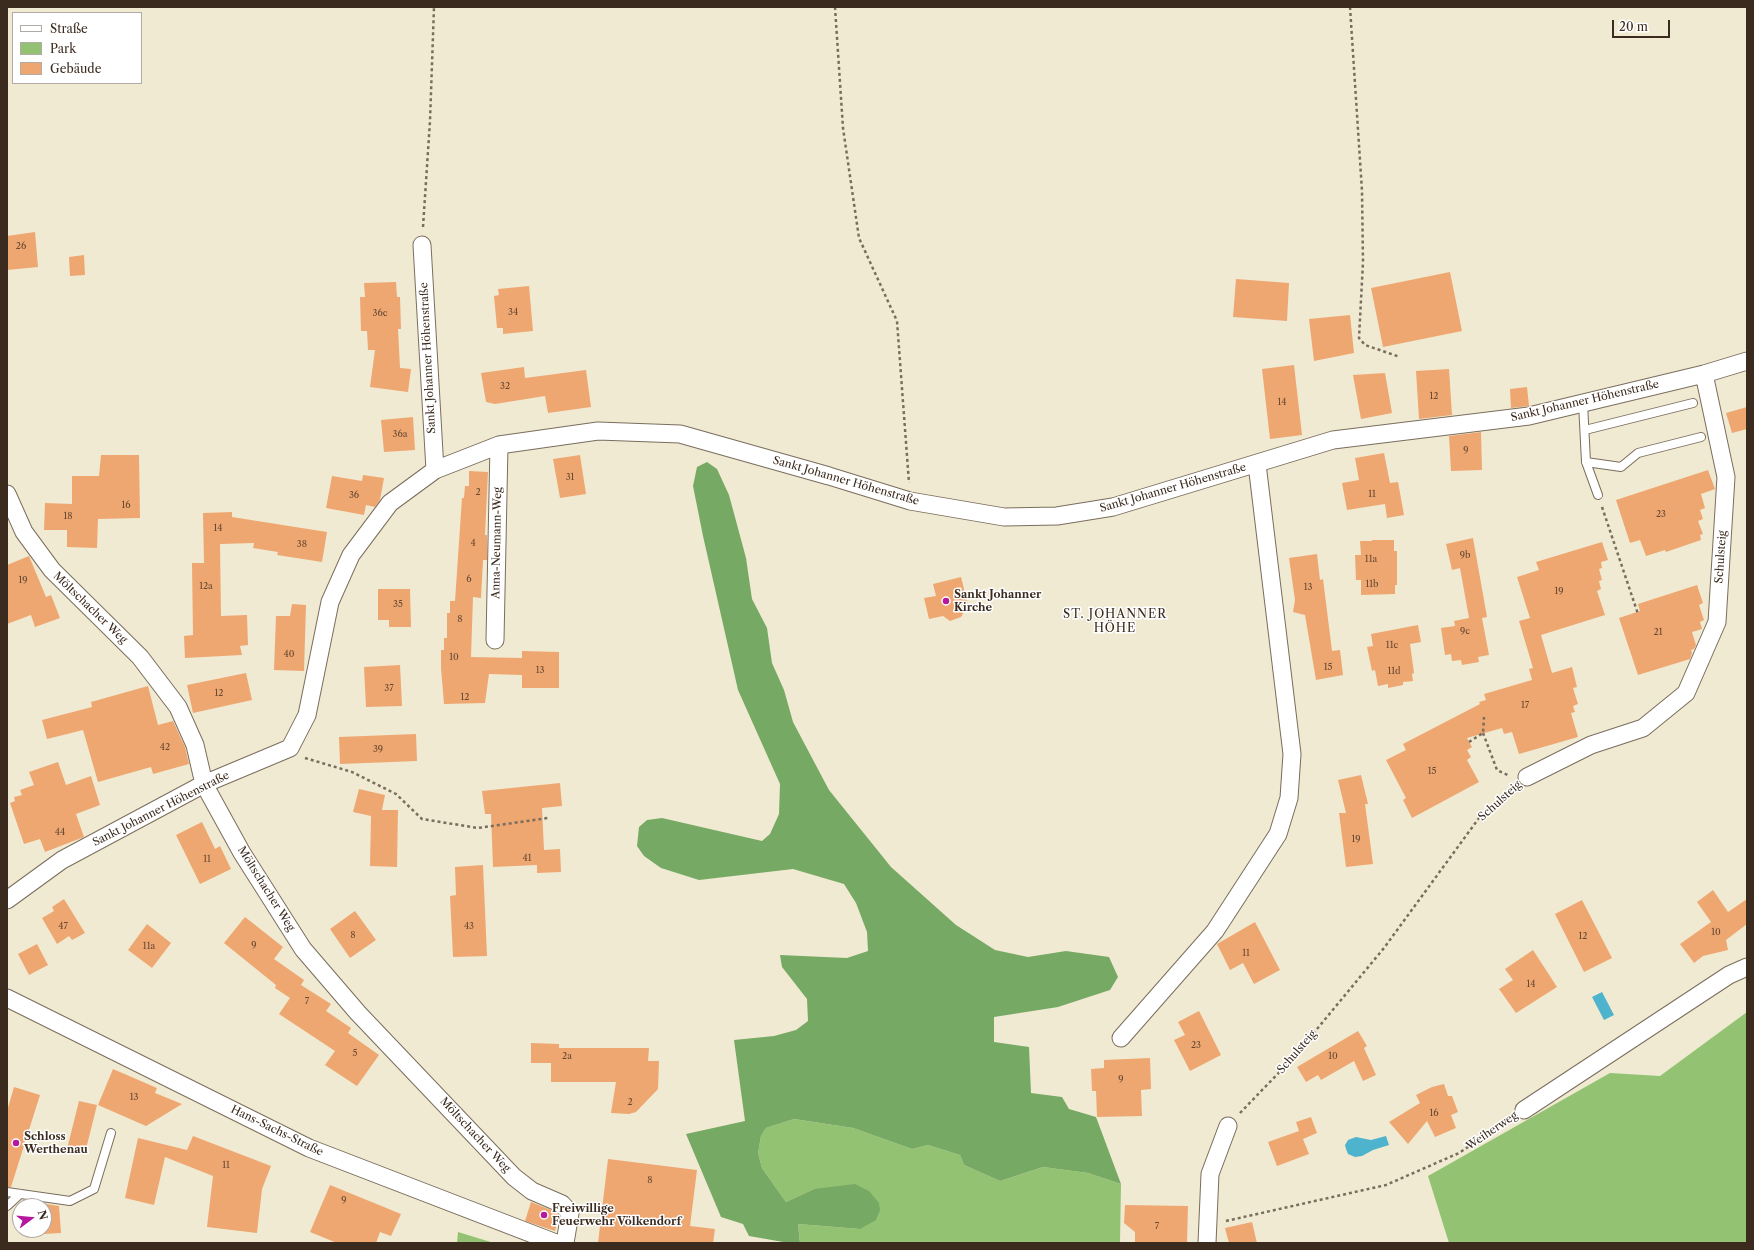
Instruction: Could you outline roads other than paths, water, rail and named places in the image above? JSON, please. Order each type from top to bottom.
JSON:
[{"type":"street","name":"Sankt Johanner Höhenstraße","points":[[422,245],[435,470]]},
{"type":"street","name":"Sankt Johanner Höhenstraße","points":[[7,900],[62,860],[204,784],[290,748],[307,715],[330,602],[351,554],[390,503],[435,470],[499,445],[598,431],[680,434],[829,476],[910,501],[1004,517],[1057,516],[1113,506],[1333,440],[1529,416],[1704,374],[1747,361]]},
{"type":"street","name":"Schulsteig","points":[[1527,777],[1591,745],[1643,728],[1686,693],[1717,622],[1726,484],[1726,477],[1704,374]]},
{"type":"street","name":"Anna-Neumann-Weg","points":[[495,640],[499,445]]},
{"type":"street","name":"Sankt Johanner Höhenstraße","points":[[1121,1038],[1215,931],[1278,834],[1289,798],[1292,754],[1257,464]]},
{"type":"street","name":"Möltschacher Weg","points":[[7,494],[24,532],[52,570],[140,656],[178,707],[195,745],[204,784],[242,853],[304,950],[358,1013],[514,1177],[532,1191],[562,1204],[570,1213],[565,1243]]},
{"type":"street","name":"Weiherweg","points":[[1524,1110],[1729,975],[1747,967]]},
{"type":"street","name":"Hans-Sachs-Straße","points":[[7,998],[310,1148],[556,1243]]},
{"type":"street","points":[[1207,1243],[1210,1174],[1228,1126]]},
{"type":"lane","points":[[1583,403],[1586,462],[1598,495]]},
{"type":"lane","points":[[1585,430],[1693,403]]},
{"type":"lane","points":[[1586,462],[1621,467],[1638,453],[1700,437]]},
{"type":"lane","points":[[7,1192],[70,1200],[94,1189],[111,1133]]},
{"type":"lane","points":[[7,1206],[20,1194]]},
{"type":"water","points":[[1602,992],[1614,1015],[1604,1020],[1592,997]]},
{"type":"water","points":[[1386,1136],[1389,1145],[1373,1150],[1362,1156],[1355,1157],[1348,1154],[1346,1149],[1345,1145],[1348,1140],[1356,1137],[1371,1140]]},
{"type":"place","name":"Sankt Johanner Kirche","points":[[946,601]]},
{"type":"place","name":"Schloss Werthenau","points":[[16,1143]]},
{"type":"place","name":"Freiwillige Feuerwehr Völkendorf","points":[[544,1215]]},
{"type":"district","name":"ST. JOHANNER HÖHE","points":[[1115,622]]}]
